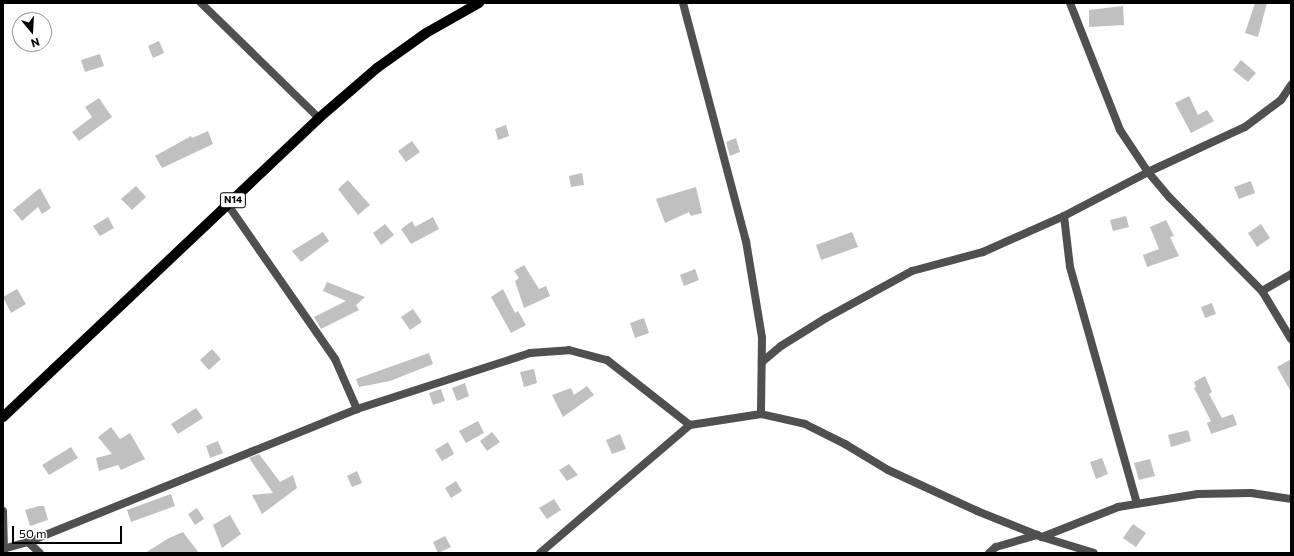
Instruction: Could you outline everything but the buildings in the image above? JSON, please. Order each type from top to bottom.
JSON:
[{"type":"main road","name":"N14","points":[[3,417],[319,118],[377,68],[426,33],[479,3]]},
{"type":"street","points":[[201,3],[319,118]]},
{"type":"street","points":[[683,3],[746,241],[762,338],[761,414]]},
{"type":"street","points":[[1070,3],[1120,130],[1148,172],[1169,197],[1262,291],[1291,339]]},
{"type":"street","points":[[762,362],[781,346],[826,318],[912,271],[983,252],[1064,216],[1148,172],[1245,127],[1281,100],[1291,85]]},
{"type":"street","points":[[228,205],[335,359],[357,409]]},
{"type":"street","points":[[1064,216],[1070,267],[1100,381],[1137,504]]},
{"type":"street","points":[[1262,291],[1291,274]]},
{"type":"street","points":[[3,511],[4,550],[28,542],[357,409],[530,353],[569,350],[607,360],[690,426]]},
{"type":"street","points":[[540,553],[690,426],[761,414],[805,424],[845,444],[888,470],[977,512],[1039,536],[1094,553]]},
{"type":"street","points":[[989,553],[996,547],[1039,536],[1118,507],[1198,494],[1251,493],[1291,499]]},
{"type":"street","points":[[28,542],[40,553]]}]
